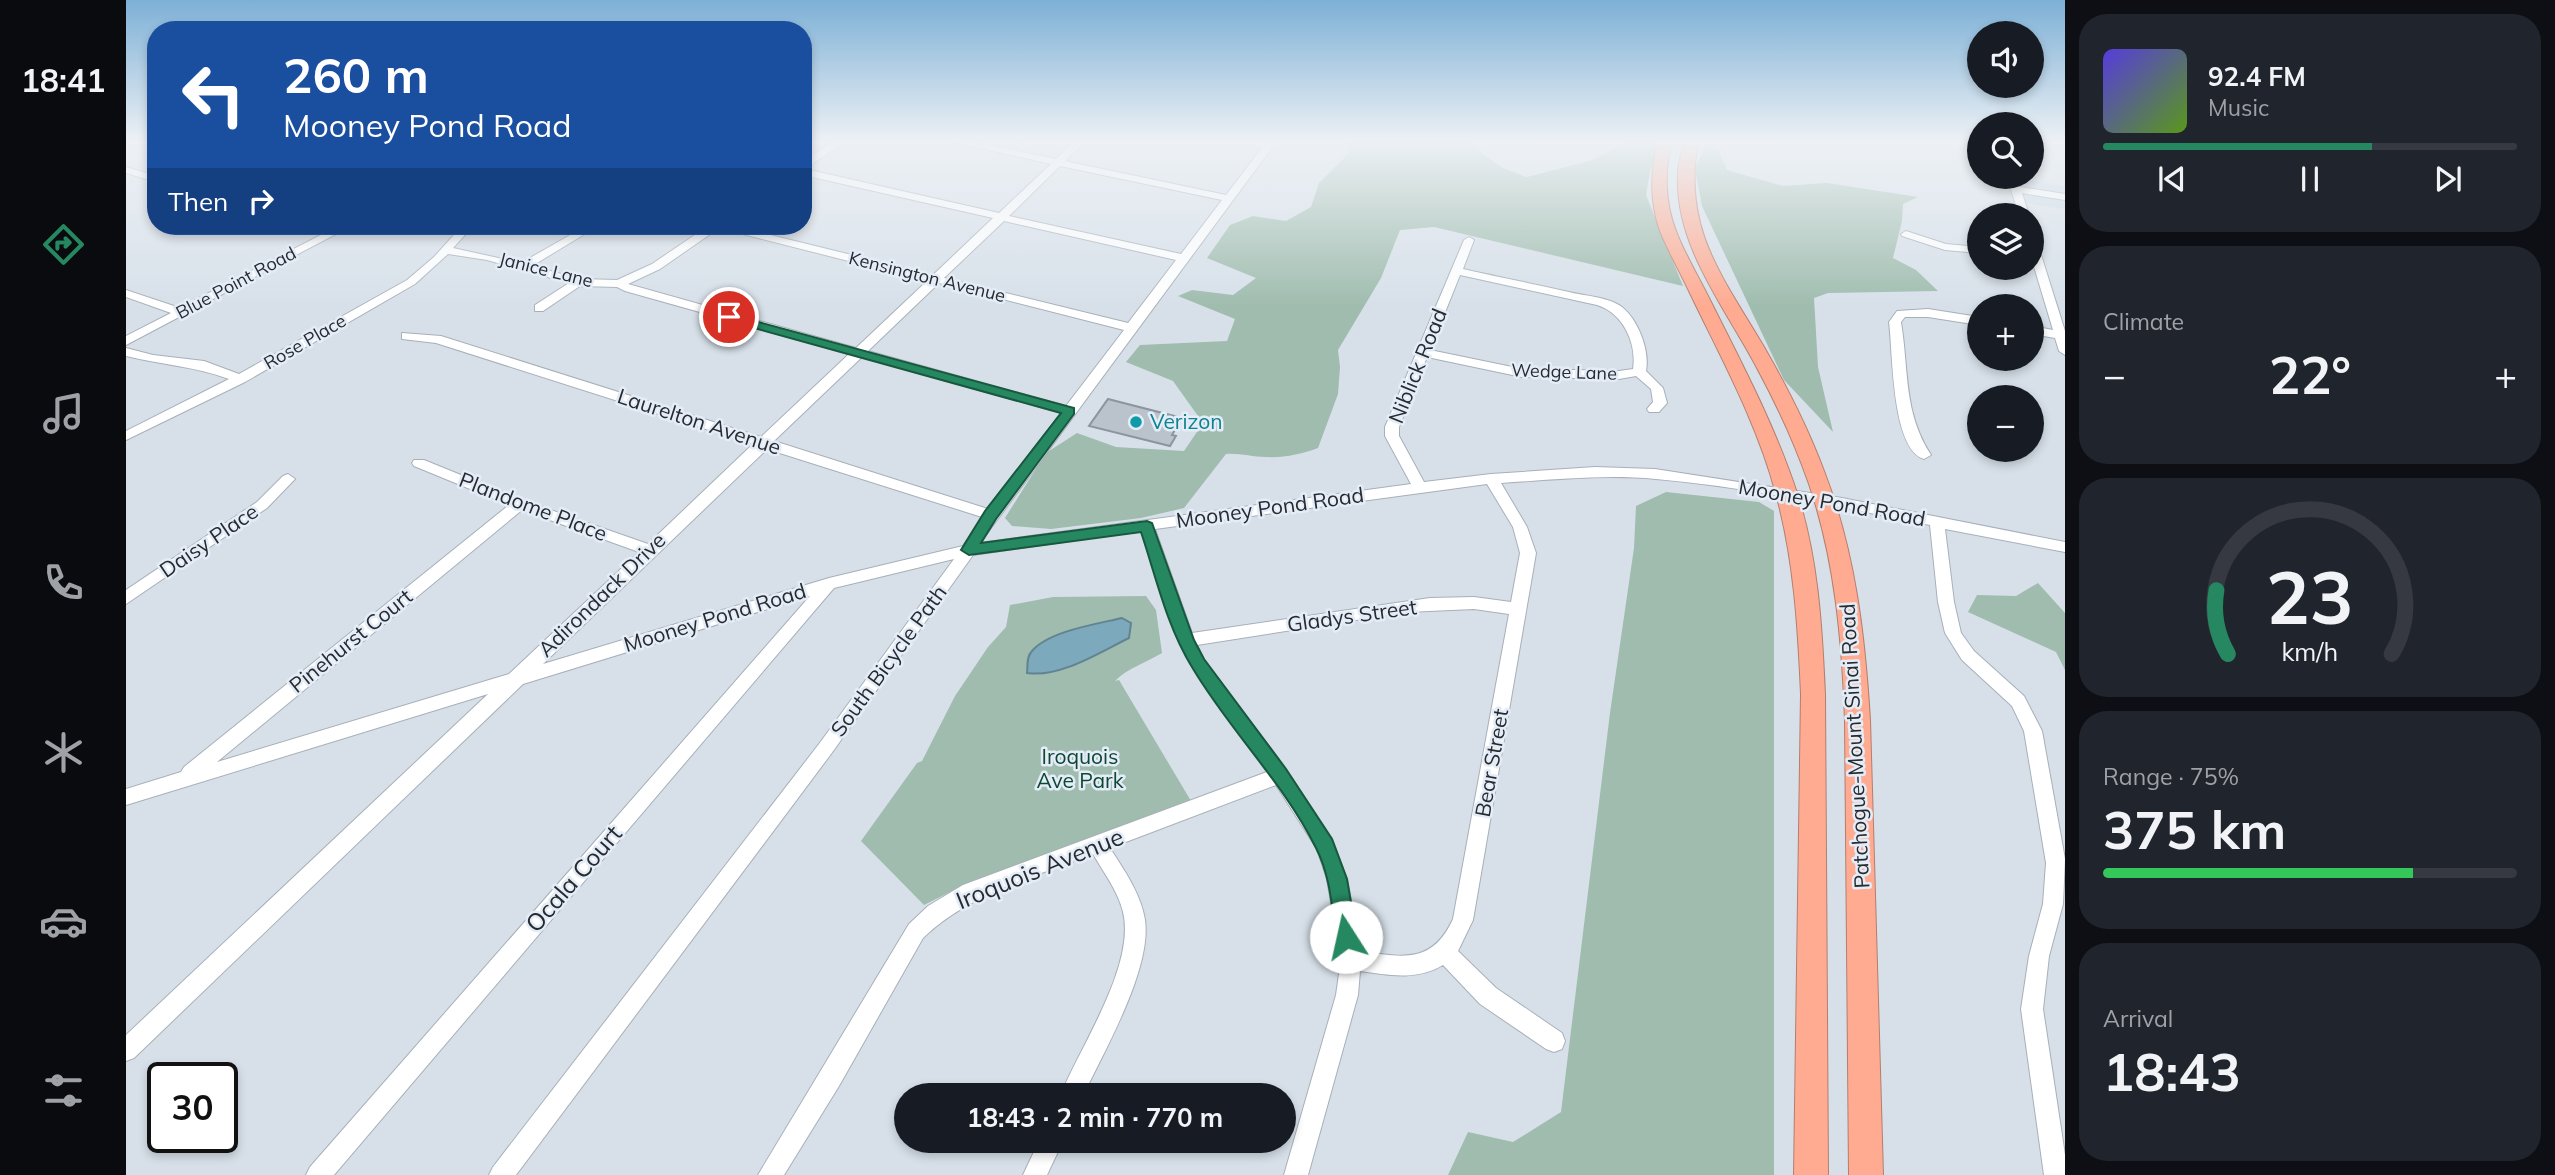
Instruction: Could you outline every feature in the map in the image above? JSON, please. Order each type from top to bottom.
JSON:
[{"type":"highway","name":"Patchogue-Mount Sinai Road","points":[[1660,197],[1668,231],[1756,406],[1787,494],[1802,565],[1812,660],[1811,1175]]},
{"type":"highway","name":"Patchogue-Mount Sinai Road","points":[[1686,197],[1699,243],[1789,411],[1824,500],[1846,588],[1855,663],[1864,930],[1866,1175]]},
{"type":"street","points":[[920,197],[1182,257]]},
{"type":"street","name":"Adirondack Drive","points":[[126,1050],[1022,197]]},
{"type":"street","points":[[1222,197],[1228,198]]},
{"type":"street","name":"South Bicycle Path","points":[[501,1175],[825,749],[969,550],[991,515],[1228,198]]},
{"type":"street","points":[[1906,234],[1945,247],[1967,249]]},
{"type":"street","name":"Blue Point Road","points":[[126,341],[328,235]]},
{"type":"street","name":"Rose Place","points":[[126,436],[240,379],[411,282],[446,250],[457,235]]},
{"type":"street","points":[[525,266],[578,235]]},
{"type":"street","name":"Janice Lane","points":[[446,250],[481,254],[578,282],[619,283],[650,269],[701,235]]},
{"type":"street","name":"Kensington Avenue","points":[[758,235],[1132,328]]},
{"type":"street","name":"Niblick Road","points":[[1421,489],[1392,436],[1392,427],[1469,240]]},
{"type":"street","name":"Wedge Lane","points":[[1423,352],[1522,373],[1619,375],[1639,372],[1643,360],[1632,334],[1616,309],[1599,302],[1457,271]]},
{"type":"street","points":[[2042,280],[2065,351]]},
{"type":"street","points":[[540,308],[578,282]]},
{"type":"street","points":[[619,283],[629,289],[1069,411]]},
{"type":"street","points":[[126,293],[181,312]]},
{"type":"street","points":[[1924,455],[1911,441],[1903,401],[1895,322],[1901,314],[1907,312],[1967,320]]},
{"type":"street","points":[[2044,332],[2060,335]]},
{"type":"street","name":"Laurelton Avenue","points":[[406,335],[446,342],[622,396],[763,444],[991,515]]},
{"type":"street","points":[[126,352],[153,359],[204,365],[240,379]]},
{"type":"street","points":[[1639,372],[1657,388],[1660,403],[1654,409]]},
{"type":"street","name":"Plandome Place","points":[[419,463],[520,504],[649,550]]},
{"type":"street","name":"Mooney Pond Road","points":[[126,797],[829,584],[969,550],[1252,510],[1491,480],[1556,474],[1634,473],[1701,480],[1824,500],[2065,547]]},
{"type":"street","name":"Daisy Place","points":[[126,598],[262,505],[288,480]]},
{"type":"street","name":"Bear Street","points":[[1445,953],[1456,941],[1463,920],[1528,553],[1520,527],[1491,480]]},
{"type":"street","name":"Pinehurst Court","points":[[183,779],[520,504]]},
{"type":"street","points":[[1937,521],[1951,625],[1957,642],[1972,659],[2013,692],[2027,713],[2035,744],[2056,863],[2053,904],[2039,956],[2032,1009],[2056,1175]]},
{"type":"street","points":[[1147,526],[1186,640],[1198,664],[1280,775],[1325,845],[1337,879],[1351,960],[1347,995],[1296,1175]]},
{"type":"street","name":"Ocala Court","points":[[318,1175],[829,584]]},
{"type":"street","name":"Gladys Street","points":[[1186,640],[1371,612],[1459,602],[1497,604],[1518,610]]},
{"type":"street","name":"Iroquois Avenue","points":[[770,1175],[831,1078],[916,931],[935,913],[970,892],[1280,775]]},
{"type":"street","points":[[1077,1083],[1133,955],[1135,923],[1129,902],[1098,845]]},
{"type":"street","points":[[1351,960],[1408,967],[1429,963],[1445,953],[1488,996],[1554,1041]]},
{"type":"street","points":[[1035,1175],[1045,1153]]},
{"type":"shaded area","points":[[2024,197],[2065,197],[2065,209],[2044,206],[2044,203],[2026,203]]},
{"type":"green space","points":[[1314,197],[1647,197],[1683,286],[1434,227],[1400,230],[1381,278],[1338,350],[1338,394],[1318,448],[1279,457],[1226,454],[1184,508],[1141,518],[1051,529],[1012,526],[1005,518],[1046,453],[1077,433],[1116,447],[1184,451],[1203,423],[1173,381],[1126,362],[1140,345],[1227,341],[1235,319],[1178,296],[1192,290],[1233,295],[1256,278],[1207,258],[1230,225],[1253,216],[1286,221],[1311,207]]},
{"type":"green space","points":[[1700,197],[1918,197],[1903,204],[1902,221],[1893,258],[1916,270],[1938,291],[1828,293],[1814,298],[1818,367],[1833,432],[1784,380],[1702,206]]},
{"type":"green space","points":[[1666,492],[1759,502],[1774,511],[1774,1175],[1448,1175],[1468,1132],[1513,1142],[1561,1112],[1610,713],[1634,548],[1636,506]]},
{"type":"green space","points":[[2038,583],[2065,613],[2065,670],[2056,652],[1968,612],[1977,595],[2016,596]]},
{"type":"green space","name":"Iroquois Ave Park","points":[[1146,596],[1156,610],[1162,653],[1131,669],[1115,681],[1119,680],[1191,801],[970,882],[924,905],[861,841],[917,763],[922,761],[955,696],[988,647],[1006,627],[1010,605],[1053,597]]},
{"type":"water","points":[[1122,618],[1131,623],[1129,638],[1066,668],[1040,674],[1027,673],[1030,653],[1050,638],[1074,629]]},
{"type":"building","name":"Verizon","points":[[1108,399],[1182,418],[1172,435],[1176,436],[1170,446],[1089,426]]},
{"type":"place","name":"Verizon","points":[[1136,422]]},
{"type":"route","points":[[729,317],[1069,411],[991,515],[969,550],[1147,526],[1186,640],[1198,664],[1280,775],[1325,845],[1337,879],[1346,937]]}]
